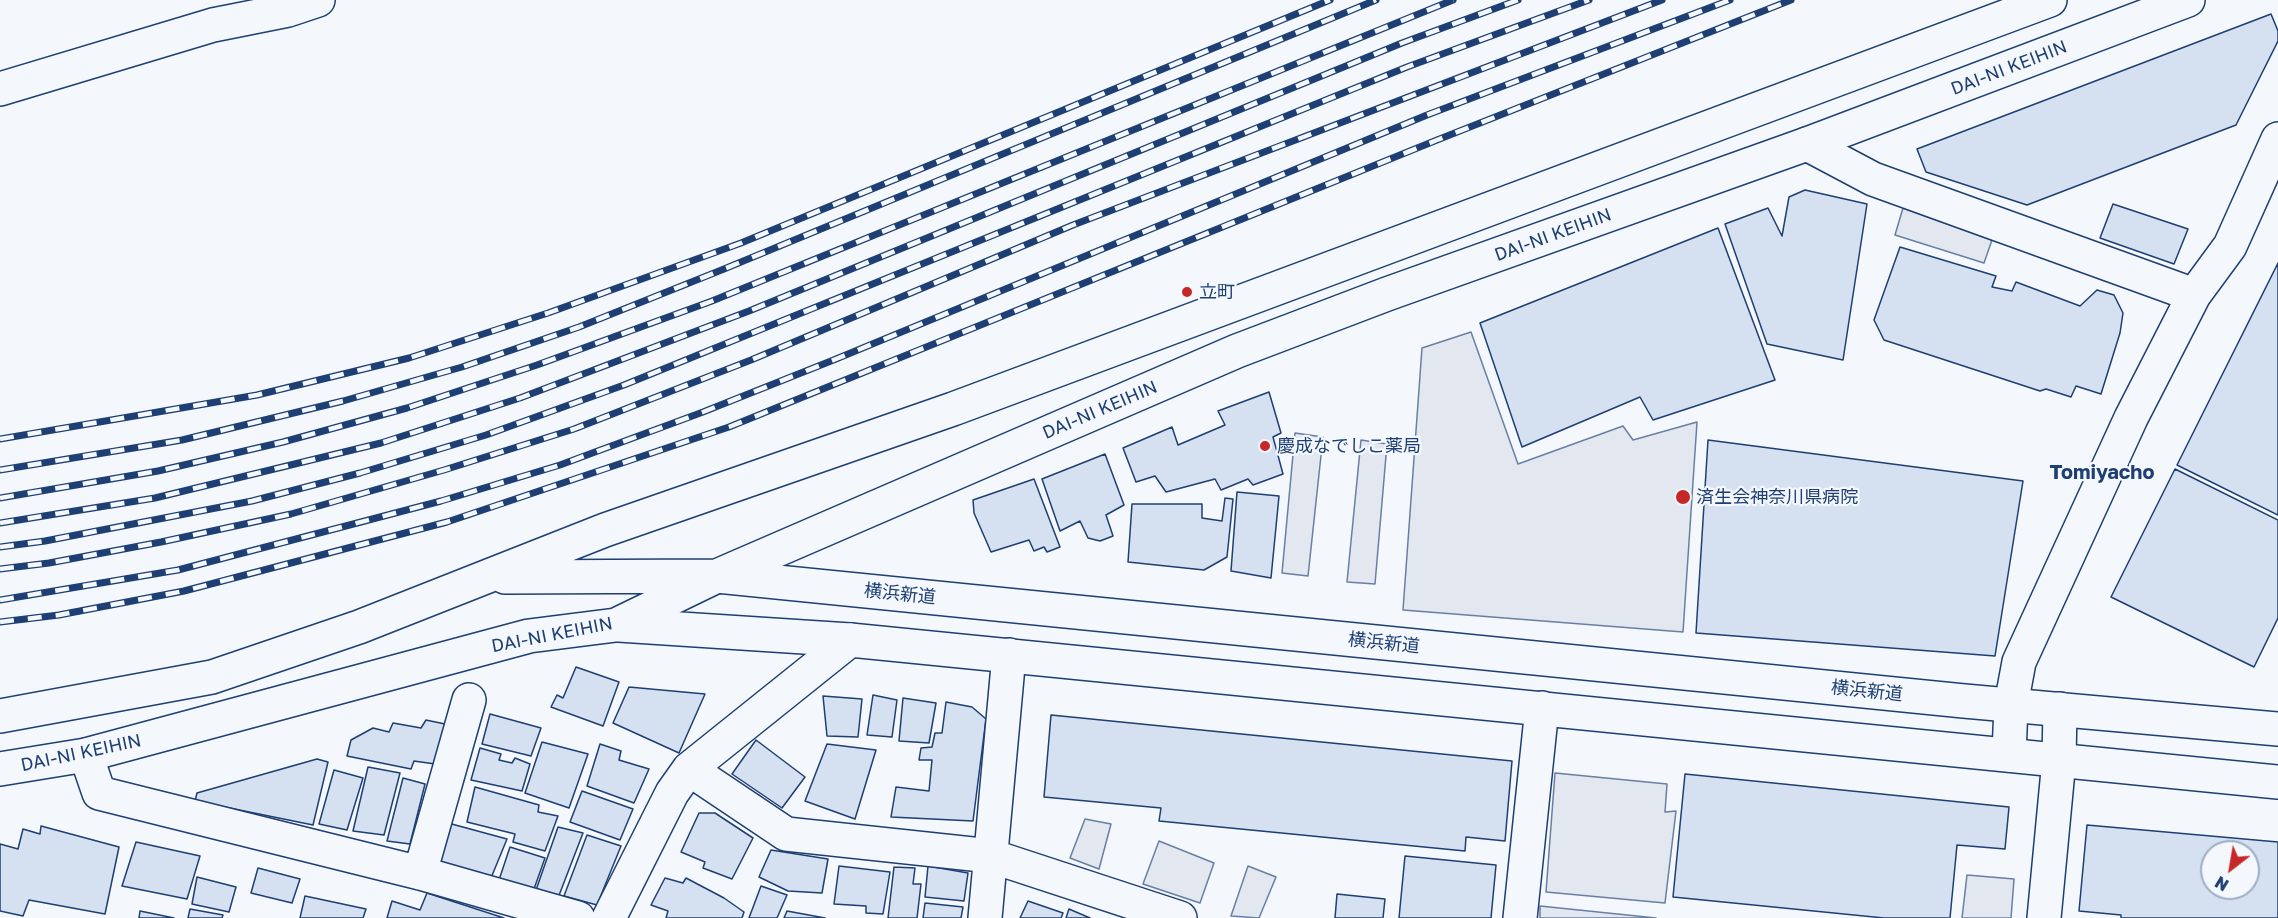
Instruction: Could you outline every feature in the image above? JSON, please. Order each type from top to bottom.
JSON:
[{"type":"main road","points":[[0,89],[213,25],[288,10],[318,0]]},
{"type":"main road","points":[[0,717],[212,677],[359,627],[605,530],[986,396],[2050,0]]},
{"type":"main road","name":"DAI-NI KEIHIN","points":[[0,769],[86,755],[529,636],[616,625],[717,576],[1237,351],[1387,294],[1807,144],[2188,0]]},
{"type":"main road","points":[[2009,755],[2011,705],[2019,662],[2132,418],[2194,295],[2230,246],[2278,139]]},
{"type":"main road","points":[[1807,144],[1874,179],[2194,295]]},
{"type":"main road","name":"横浜新道","points":[[489,577],[717,576],[2060,710],[2278,729]]},
{"type":"main road","points":[[616,625],[850,640],[2278,782]]},
{"type":"main road","points":[[615,915],[672,793],[689,769],[850,640]]},
{"type":"main road","points":[[984,918],[1009,656]]},
{"type":"main road","points":[[420,873],[469,700]]},
{"type":"main road","points":[[1520,918],[1542,708]]},
{"type":"main road","points":[[2043,918],[2059,759],[2060,710]]},
{"type":"main road","points":[[86,755],[99,793],[420,873],[578,918]]},
{"type":"main road","points":[[689,769],[786,834],[991,856],[1169,916]]},
{"type":"shaded area","points":[[1903,208],[1992,240],[1984,263],[1895,235]]},
{"type":"shaded area","points":[[1471,332],[1518,464],[1623,426],[1633,440],[1697,422],[1683,632],[1403,610],[1422,348]]},
{"type":"shaded area","points":[[1295,433],[1323,437],[1308,576],[1282,573]]},
{"type":"shaded area","points":[[1361,440],[1387,444],[1375,584],[1347,582]]},
{"type":"shaded area","points":[[1555,773],[1667,784],[1665,812],[1676,811],[1665,903],[1546,892]]},
{"type":"shaded area","points":[[1085,819],[1111,824],[1099,869],[1070,858]]},
{"type":"shaded area","points":[[1159,841],[1214,863],[1200,903],[1143,884]]},
{"type":"shaded area","points":[[1248,866],[1276,877],[1259,918],[1231,916]]},
{"type":"shaded area","points":[[1967,875],[2014,879],[2011,918],[1962,918]]},
{"type":"shaded area","points":[[1540,906],[1656,918],[1540,918]]},
{"type":"building","points":[[2271,14],[2278,31],[2278,41],[2236,125],[2027,205],[1926,172],[1917,149]]},
{"type":"building","points":[[1805,190],[1867,204],[1843,360],[1767,344],[1725,224],[1768,208],[1782,236],[1789,197]]},
{"type":"building","points":[[2113,204],[2188,229],[2174,264],[2100,238]]},
{"type":"building","points":[[1718,228],[1775,380],[1653,420],[1640,397],[1522,447],[1480,323]]},
{"type":"building","points":[[1900,247],[1996,276],[1992,287],[2012,291],[2016,282],[2080,306],[2097,290],[2114,295],[2123,313],[2120,333],[2101,394],[2076,386],[2071,397],[2046,389],[2040,391],[1884,340],[1874,320]]},
{"type":"building","points":[[2278,263],[2278,515],[2177,465]]},
{"type":"building","points":[[1269,392],[1281,433],[1273,437],[1283,474],[1253,485],[1248,479],[1221,490],[1215,479],[1166,492],[1155,476],[1136,482],[1123,448],[1172,427],[1178,445],[1225,425],[1218,411]]},
{"type":"building","name":"済生会神奈川県病院","points":[[1708,440],[2023,481],[1995,656],[1696,633]]},
{"type":"building","points":[[1105,454],[1124,505],[1106,515],[1113,536],[1100,541],[1088,538],[1080,521],[1060,531],[1042,479]]},
{"type":"building","points":[[2175,469],[2278,520],[2278,618],[2254,667],[2111,597]]},
{"type":"building","points":[[1034,479],[1060,547],[1047,552],[1044,547],[1034,551],[1029,540],[991,552],[974,513],[973,500]]},
{"type":"building","points":[[1237,492],[1279,496],[1271,578],[1231,571]]},
{"type":"building","points":[[1225,498],[1233,499],[1227,557],[1204,570],[1128,562],[1132,504],[1202,504],[1202,518],[1222,521]]},
{"type":"building","points":[[576,667],[619,682],[603,726],[551,707],[557,695],[563,698]]},
{"type":"building","points":[[629,687],[705,694],[679,753],[613,723]]},
{"type":"building","points":[[873,695],[897,700],[892,737],[867,735]]},
{"type":"building","points":[[823,696],[862,699],[858,737],[827,736]]},
{"type":"building","points":[[903,698],[936,703],[929,743],[899,741]]},
{"type":"building","points":[[946,702],[972,707],[986,719],[973,821],[891,817],[896,787],[929,791],[932,760],[919,760],[921,748],[932,747],[935,733],[942,733]]},
{"type":"building","points":[[490,714],[541,728],[531,756],[482,744]]},
{"type":"building","points":[[1051,715],[1512,761],[1505,841],[1466,837],[1465,851],[1159,821],[1161,808],[1044,797]]},
{"type":"building","points":[[426,720],[445,724],[435,764],[414,761],[411,769],[347,756],[351,740],[373,728],[389,732],[393,723],[421,728]]},
{"type":"building","points":[[756,740],[805,777],[782,808],[732,774]]},
{"type":"building","points":[[542,742],[588,754],[569,808],[525,793]]},
{"type":"building","points":[[600,744],[621,751],[619,760],[649,769],[634,803],[587,786]]},
{"type":"building","points":[[827,744],[876,750],[855,819],[805,801]]},
{"type":"building","points":[[480,748],[501,754],[499,760],[512,763],[515,758],[530,764],[522,791],[471,780]]},
{"type":"building","points":[[317,759],[328,762],[313,825],[195,801],[197,793]]},
{"type":"building","points":[[368,767],[400,773],[384,835],[353,831]]},
{"type":"building","points":[[334,770],[363,778],[347,830],[319,824]]},
{"type":"building","points":[[1685,774],[2009,807],[2005,849],[1957,845],[1950,918],[1884,918],[1673,897]]},
{"type":"building","points":[[403,778],[425,784],[410,844],[387,841]]},
{"type":"building","points":[[475,787],[539,805],[538,812],[558,816],[545,851],[513,842],[515,834],[467,822]]},
{"type":"building","points":[[582,791],[633,809],[620,840],[570,822]]},
{"type":"building","points":[[699,813],[715,813],[753,838],[732,879],[703,868],[705,862],[681,852]]},
{"type":"building","points":[[448,823],[507,839],[491,878],[437,864]]},
{"type":"building","points":[[2087,825],[2256,840],[2200,840],[2200,900],[2260,900],[2260,840],[2278,842],[2278,918],[2121,918],[2121,915],[2079,911]]},
{"type":"building","points":[[41,826],[119,847],[105,914],[29,900],[23,916],[0,911],[0,844],[18,849],[23,829],[40,834]]},
{"type":"building","points":[[558,827],[583,833],[558,898],[536,890]]},
{"type":"building","points":[[587,835],[621,846],[597,905],[564,896]]},
{"type":"building","points":[[136,842],[200,856],[187,899],[122,886]]},
{"type":"building","points":[[510,847],[545,858],[534,889],[499,880]]},
{"type":"building","points":[[771,850],[828,859],[822,893],[788,891],[759,877]]},
{"type":"building","points":[[1405,856],[1496,865],[1491,918],[1399,918]]},
{"type":"building","points":[[839,866],[890,872],[883,914],[866,913],[866,906],[834,904]]},
{"type":"building","points":[[928,866],[968,873],[964,901],[925,897]]},
{"type":"building","points":[[894,867],[915,868],[913,884],[921,884],[917,918],[888,918]]},
{"type":"building","points":[[258,868],[300,879],[292,903],[251,893]]},
{"type":"building","points":[[197,877],[236,887],[229,912],[192,904]]},
{"type":"building","points":[[665,878],[683,883],[686,878],[724,898],[744,912],[742,918],[666,918],[668,911],[651,905]]},
{"type":"building","points":[[761,886],[787,895],[777,918],[749,918]]},
{"type":"building","points":[[427,893],[504,918],[387,918],[392,901],[420,910]]},
{"type":"building","points":[[1337,894],[1385,899],[1383,918],[1335,918]]},
{"type":"building","points":[[305,896],[366,909],[363,918],[300,918]]},
{"type":"building","points":[[1028,901],[1063,913],[1061,918],[1020,918]]},
{"type":"building","points":[[925,903],[963,907],[961,918],[923,918]]},
{"type":"building","points":[[190,909],[223,915],[222,918],[188,918]]},
{"type":"building","points":[[1069,909],[1090,918],[1066,918]]},
{"type":"building","points":[[140,911],[174,918],[139,918]]},
{"type":"building","points":[[787,911],[825,918],[784,918]]},
{"type":"railway","points":[[0,439],[257,395],[409,358],[548,313],[741,243],[1330,0]]},
{"type":"railway","points":[[0,470],[182,440],[343,401],[462,367],[579,327],[724,269],[1376,0]]},
{"type":"railway","points":[[0,498],[158,471],[283,442],[407,408],[537,365],[712,301],[1453,0]]},
{"type":"railway","points":[[0,523],[155,498],[381,443],[520,398],[749,311],[1402,43],[1518,0]]},
{"type":"railway","points":[[0,547],[45,541],[252,501],[360,473],[486,435],[624,385],[1407,67],[1589,0]]},
{"type":"railway","points":[[0,569],[49,563],[161,542],[291,514],[444,470],[574,429],[751,360],[1073,225],[1662,0]]},
{"type":"railway","points":[[0,600],[178,570],[441,501],[560,465],[836,359],[1427,115],[1730,0]]},
{"type":"railway","points":[[0,622],[59,615],[184,591],[447,522],[729,427],[1437,140],[1791,0]]},
{"type":"place","name":"立町","points":[[1187,292]]},
{"type":"place","name":"慶成なでしこ薬局","points":[[1265,446]]},
{"type":"place","name":"済生会神奈川県病院","points":[[1683,497]]},
{"type":"district","name":"Tomiyacho","points":[[2102,473]]}]
